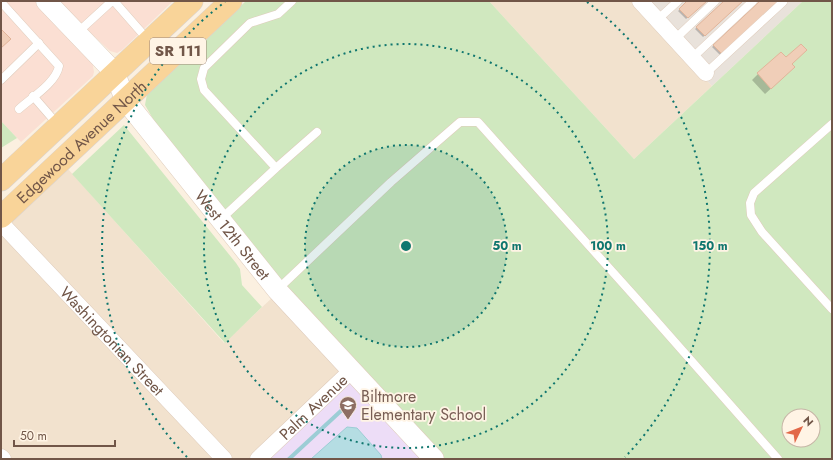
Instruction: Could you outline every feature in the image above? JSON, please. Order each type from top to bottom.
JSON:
[{"type":"main road","name":"Edgewood Avenue North","points":[[1,217],[231,1]]},
{"type":"main road","name":"Edgewood Avenue North","points":[[1,180],[149,42],[187,3]]},
{"type":"street","name":"West 12th Street","points":[[46,1],[116,73],[125,100],[277,290],[434,459]]},
{"type":"street","points":[[640,1],[706,73]]},
{"type":"street","name":"Washingtonian Street","points":[[1,223],[224,459]]},
{"type":"street","name":"Palm Avenue","points":[[258,459],[351,371]]},
{"type":"lane","points":[[77,33],[113,1],[149,42]]},
{"type":"lane","points":[[276,168],[204,90],[201,79],[204,68],[250,23],[278,14],[292,1]]},
{"type":"lane","points":[[657,20],[678,1]]},
{"type":"lane","points":[[675,39],[715,1]]},
{"type":"lane","points":[[692,58],[753,1]]},
{"type":"lane","points":[[1,2],[59,66],[58,72],[49,83],[19,109]]},
{"type":"lane","points":[[706,73],[784,2]]},
{"type":"lane","points":[[1,80],[39,43]]},
{"type":"lane","points":[[33,96],[59,126]]},
{"type":"lane","points":[[277,290],[391,182],[460,122],[478,122],[778,459]]},
{"type":"lane","points":[[832,124],[754,193],[750,203],[751,215],[762,232],[832,309]]},
{"type":"lane","points":[[220,220],[317,132]]},
{"type":"shaded area","points":[[1,1],[36,1],[92,60],[94,72],[93,76],[21,142],[1,121]]},
{"type":"shaded area","points":[[57,1],[173,1],[122,50],[117,53],[110,51]]},
{"type":"shaded area","points":[[489,1],[633,1],[712,86],[634,159]]},
{"type":"shaded area","points":[[633,1],[803,1],[712,86]]},
{"type":"shaded area","points":[[68,169],[224,343],[274,296],[351,380],[267,459],[1,459],[1,232]]},
{"type":"shaded area","name":"Biltmore Elementary School","points":[[351,380],[425,459],[267,459]]},
{"type":"green space","points":[[246,1],[489,1],[634,159],[803,1],[832,1],[832,459],[444,459],[281,284],[164,138],[145,105],[147,94]]},
{"type":"green space","points":[[1,121],[17,138],[1,148]]},
{"type":"green space","points":[[124,125],[236,263],[240,269],[242,285],[262,307],[225,343],[72,174]]},
{"type":"water","points":[[347,427],[357,428],[381,455],[382,459],[311,459]]},
{"type":"building","points":[[687,1],[707,1],[688,18],[679,9]]},
{"type":"building","points":[[724,1],[743,1],[705,36],[696,27]]},
{"type":"building","points":[[760,1],[779,1],[722,54],[713,45]]},
{"type":"building","points":[[1,29],[11,39],[1,48]]},
{"type":"building","points":[[801,44],[807,50],[792,64],[795,67],[771,89],[757,73],[781,52],[786,57]]},
{"type":"waterway","points":[[289,459],[343,409]]},
{"type":"place","name":"Biltmore Elementary School","points":[[348,420]]}]
